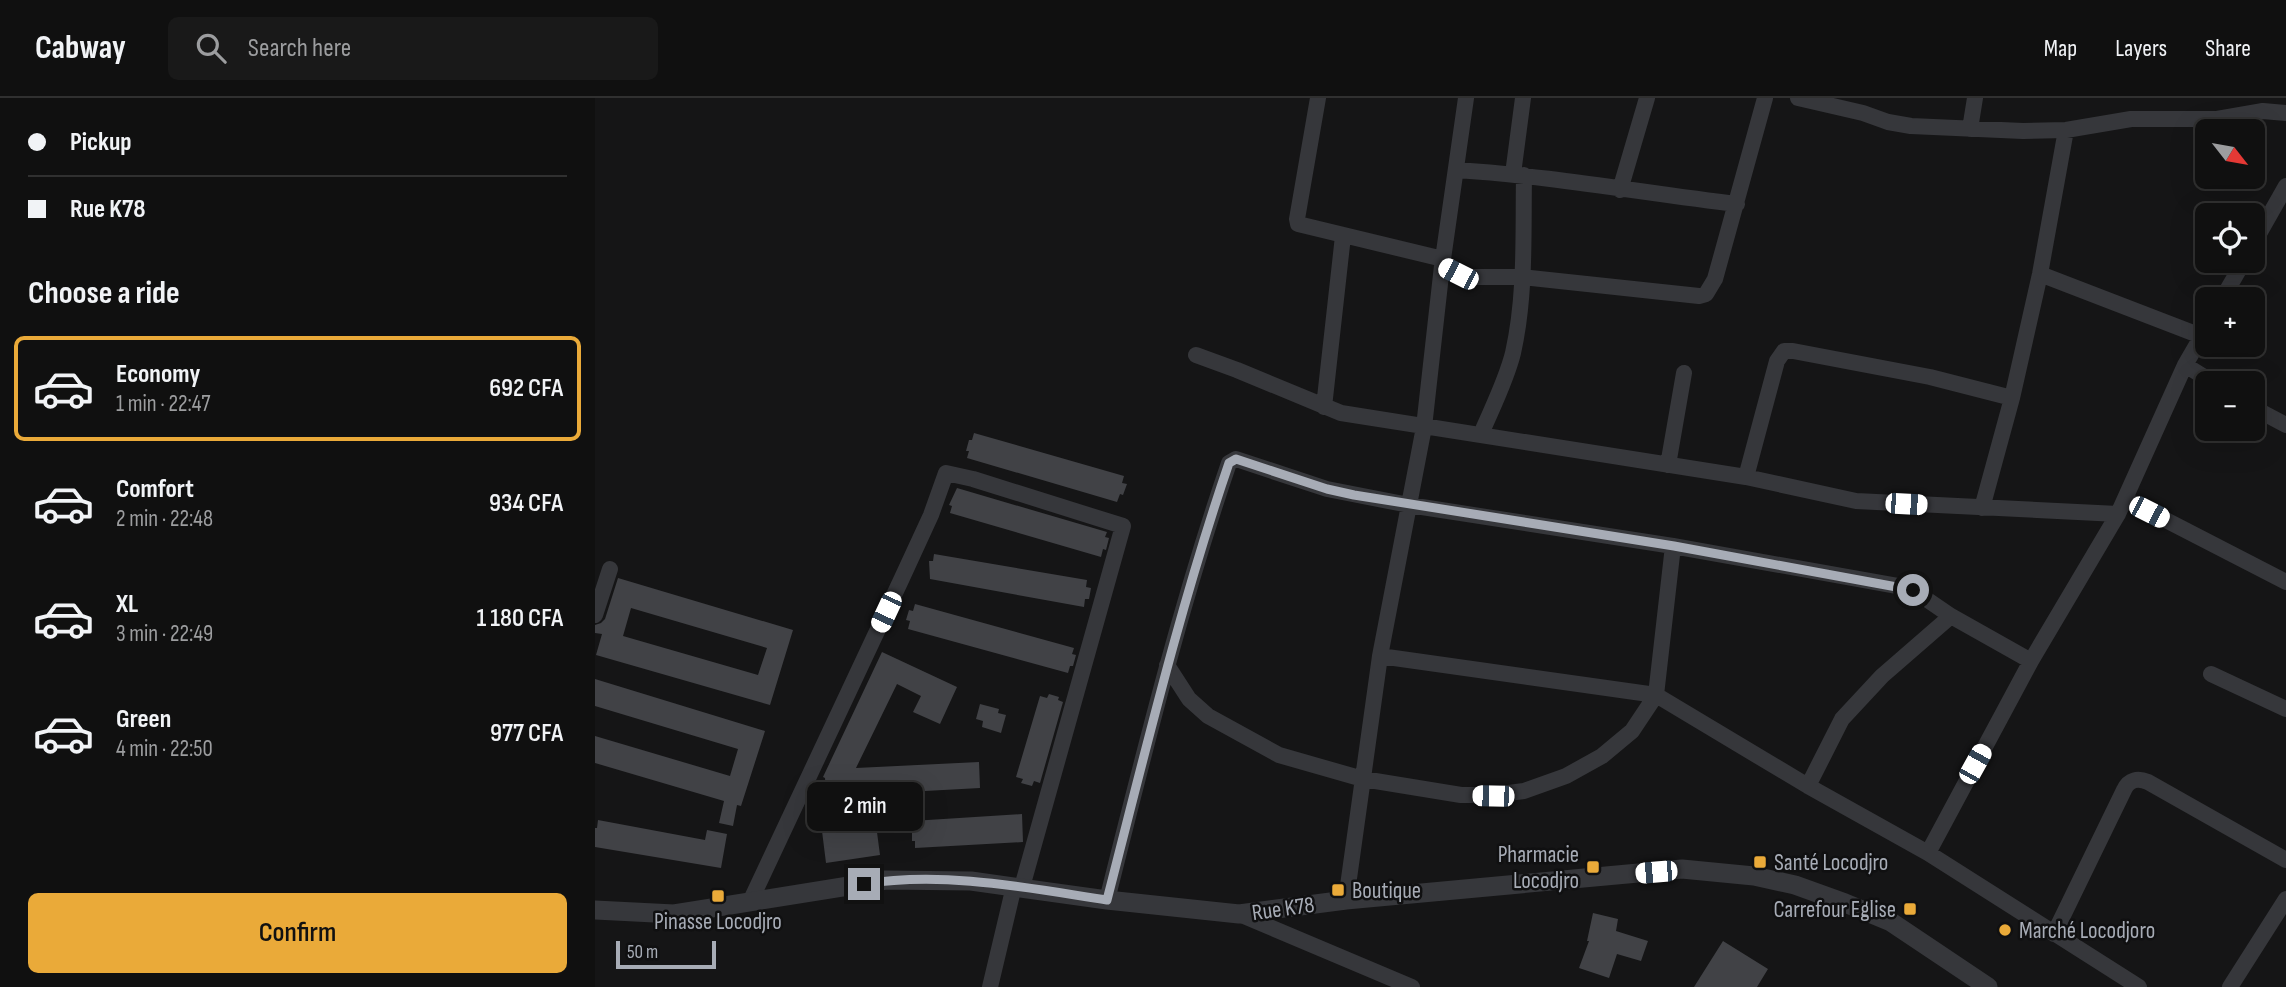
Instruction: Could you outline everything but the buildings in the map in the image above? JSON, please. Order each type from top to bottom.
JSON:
[{"type":"street","points":[[1318,98],[1297,219],[1301,226],[1443,262],[1468,277],[1523,276],[1699,296],[1706,294],[1715,279],[1765,98]]},
{"type":"street","points":[[1346,900],[1380,656],[1424,427],[1443,262],[1467,98]]},
{"type":"street","points":[[1481,434],[1512,356],[1523,276],[1518,174],[1523,98]]},
{"type":"street","points":[[1621,190],[1647,98]]},
{"type":"street","points":[[1798,98],[1863,113],[1888,122],[1971,129],[2066,130],[2131,119],[2232,117],[2263,111],[2286,113]]},
{"type":"street","points":[[1971,129],[1975,98]]},
{"type":"street","points":[[2232,117],[2234,99]]},
{"type":"street","points":[[1982,508],[2012,398],[2040,274],[2066,130]]},
{"type":"street","points":[[1457,170],[1518,174],[1737,204]]},
{"type":"street","points":[[2265,223],[2286,186]]},
{"type":"street","points":[[1324,407],[1343,236]]},
{"type":"street","points":[[2040,274],[2195,329]]},
{"type":"street","points":[[1929,853],[2031,661],[2121,506],[2195,348]]},
{"type":"street","points":[[1746,477],[1777,361],[1783,351],[1930,377],[2012,398]]},
{"type":"street","points":[[1196,355],[1341,413],[1746,477],[1856,501],[1982,508],[2121,506],[2286,582]]},
{"type":"street","points":[[2185,365],[2195,371]]},
{"type":"street","points":[[1668,465],[1684,373]]},
{"type":"street","points":[[2265,414],[2286,425]]},
{"type":"street","points":[[1107,900],[1167,665],[1202,543],[1232,461],[1240,460],[1327,489],[1409,505],[1674,546],[1903,587],[1913,590],[1951,616],[2031,661]]},
{"type":"street","points":[[750,902],[920,540],[946,473],[1123,526],[1108,587],[990,987]]},
{"type":"street","points":[[1167,665],[1189,699],[1208,716],[1279,755],[1363,779],[1461,795],[1493,796],[1524,791],[1566,776],[1602,756],[1632,731],[1655,695],[1674,546]]},
{"type":"street","points":[[595,615],[610,569]]},
{"type":"street","points":[[1808,786],[1842,719],[1882,676],[1951,616]]},
{"type":"street","points":[[1380,656],[1655,695],[1808,786],[1929,853],[2139,987]]},
{"type":"street","points":[[2211,674],[2286,709]]},
{"type":"street","points":[[2054,934],[2127,783],[2133,780],[2148,782],[2286,860]]},
{"type":"street","name":"Rue K78","points":[[595,910],[674,914],[886,880],[971,881],[1107,900],[1239,914],[1346,900],[1682,870],[1754,876],[1795,885],[1891,922],[1988,987]]},
{"type":"street","points":[[2230,987],[2286,899]]},
{"type":"street","points":[[1239,914],[1412,987]]},
{"type":"place","name":"Santé Locodjro","points":[[1760,862]]},
{"type":"place","name":"Pharmacie Locodjro","points":[[1593,867]]},
{"type":"place","name":"Boutique","points":[[1338,890]]},
{"type":"place","name":"Pinasse Locodjro","points":[[718,896]]},
{"type":"place","name":"Carrefour Eglise","points":[[1910,909]]},
{"type":"place","name":"Marché Locodjoro","points":[[2005,930]]},
{"type":"route","points":[[864,884],[886,880],[971,881],[1107,900],[1167,665],[1202,543],[1229,463],[1236,459],[1327,489],[1354,495],[1674,546],[1913,590]]}]
